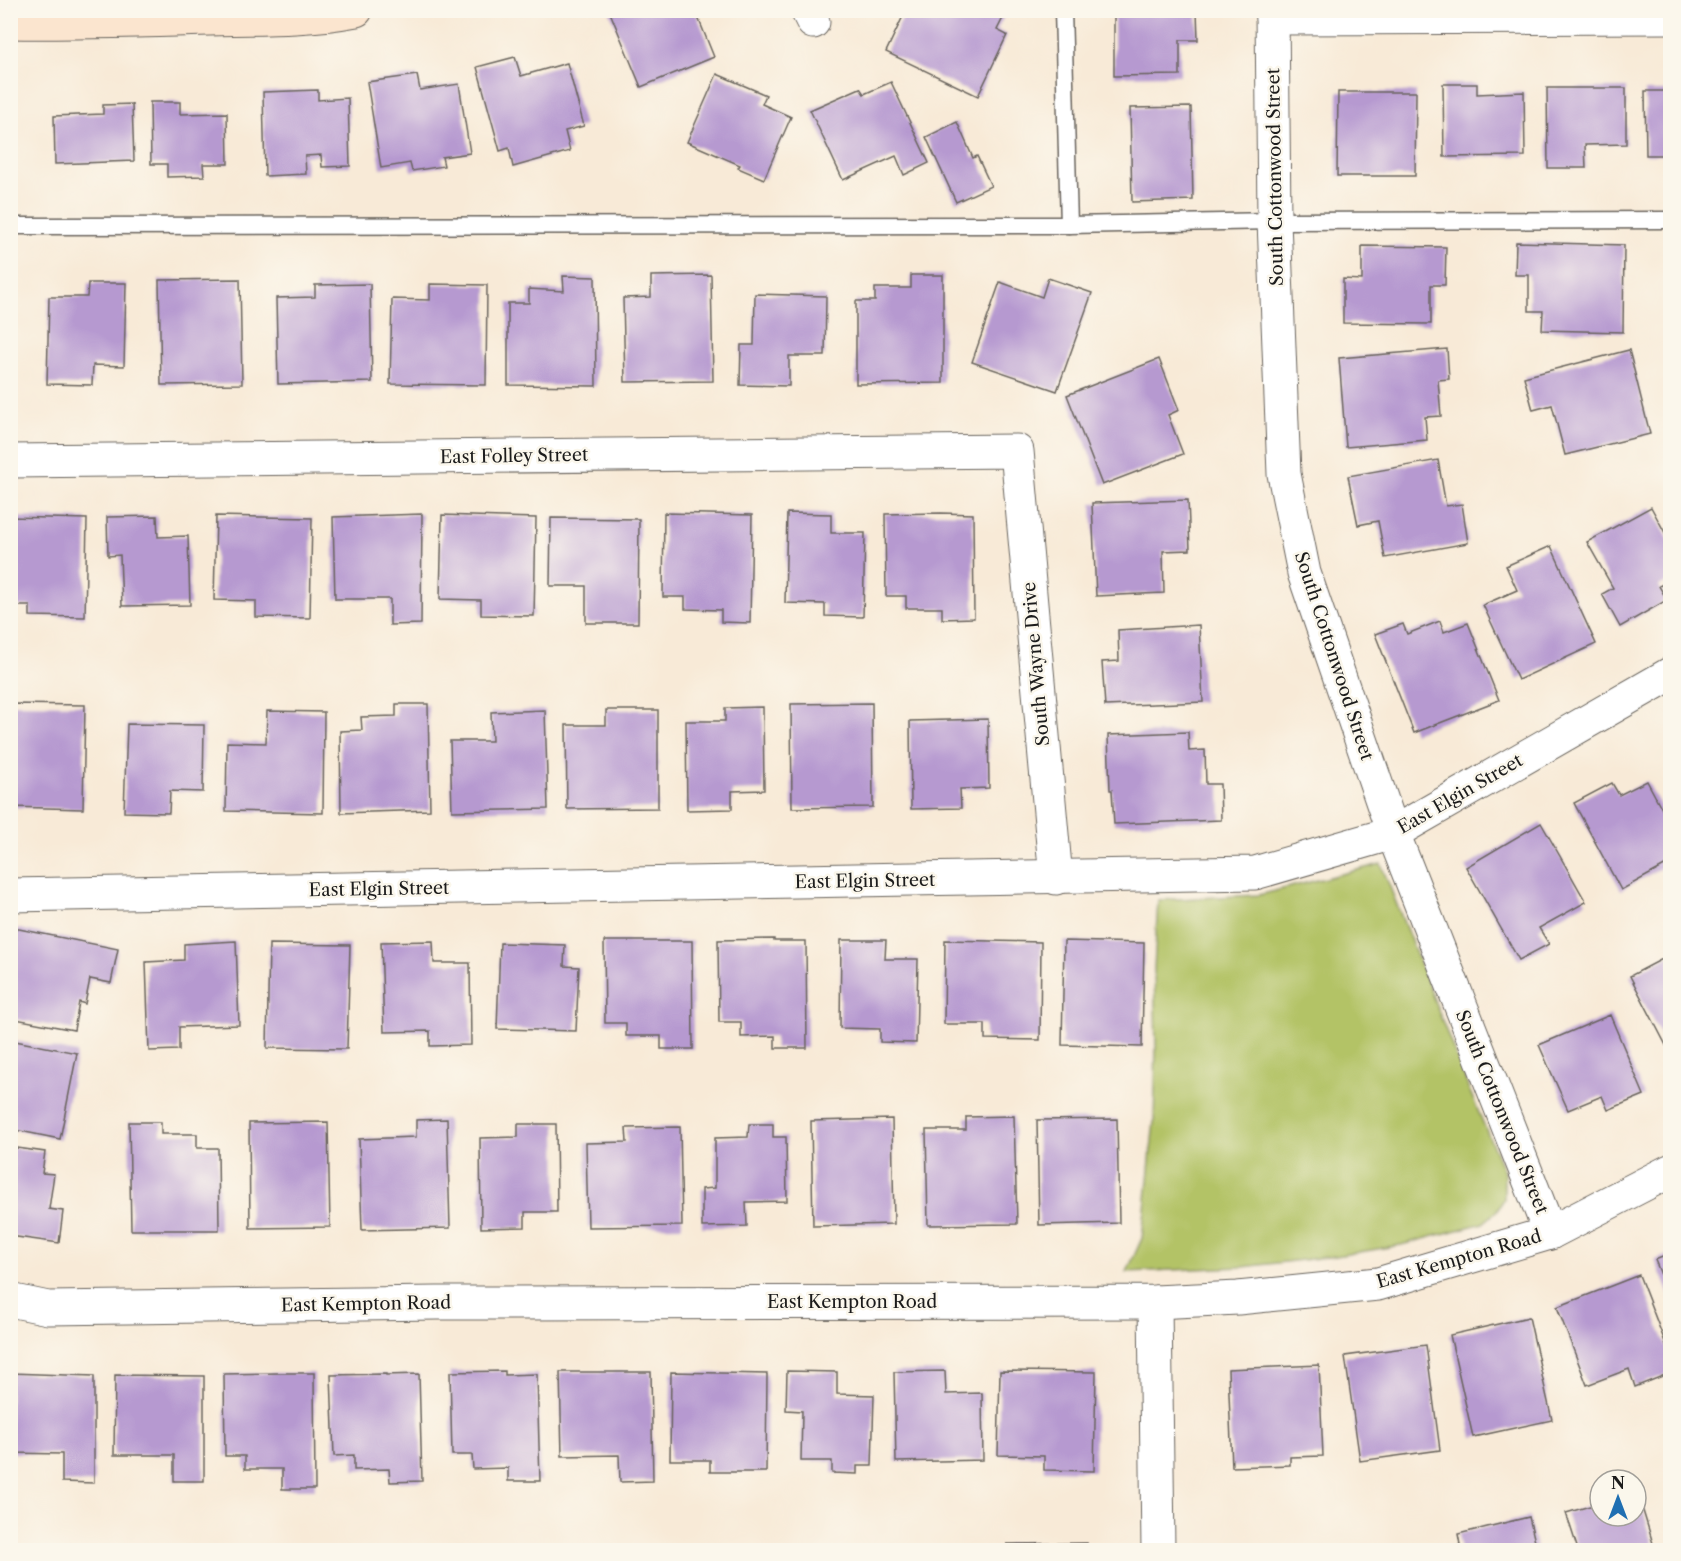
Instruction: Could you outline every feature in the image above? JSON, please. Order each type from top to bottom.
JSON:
[{"type":"street","points":[[10,22],[70,23],[253,18],[335,14],[356,10]]},
{"type":"street","points":[[1272,14],[1671,16]]},
{"type":"street","name":"South Cottonwood Street","points":[[1272,14],[1274,221],[1284,474],[1304,573],[1393,833],[1550,1233]]},
{"type":"street","name":"East Folley Street","points":[[10,461],[1017,451]]},
{"type":"street","name":"South Wayne Drive","points":[[1017,451],[1056,878]]},
{"type":"street","name":"East Elgin Street","points":[[10,895],[1255,873],[1393,833],[1671,674]]},
{"type":"street","name":"East Kempton Road","points":[[10,1300],[48,1308],[437,1303],[1155,1302],[1238,1298],[1378,1284],[1550,1233],[1671,1172]]},
{"type":"street","points":[[1155,1302],[1158,1551]]},
{"type":"lane","points":[[1063,10],[1069,225]]},
{"type":"lane","points":[[10,226],[1069,225],[1274,221],[1671,220]]},
{"type":"green space","points":[[1381,864],[1468,1087],[1504,1172],[1504,1199],[1495,1213],[1483,1223],[1401,1245],[1336,1256],[1243,1267],[1127,1272],[1142,1238],[1154,1121],[1156,1046],[1154,969],[1158,900],[1259,895]]},
{"type":"building","points":[[609,10],[695,10],[714,57],[641,87]]},
{"type":"building","points":[[906,10],[924,18],[928,10],[1007,10],[997,30],[1007,35],[978,96],[886,52]]},
{"type":"building","points":[[1114,10],[1197,10],[1198,40],[1180,40],[1180,75],[1114,76]]},
{"type":"building","points":[[515,57],[521,76],[567,63],[584,126],[565,131],[570,151],[513,167],[509,148],[500,151],[477,67]]},
{"type":"building","points":[[717,74],[766,95],[762,104],[791,117],[764,179],[738,168],[740,165],[687,142]]},
{"type":"building","points":[[417,75],[420,90],[459,84],[470,153],[442,157],[444,166],[412,171],[410,163],[381,168],[367,82]]},
{"type":"building","points":[[891,82],[929,163],[904,175],[896,156],[843,180],[810,110],[860,88],[864,94]]},
{"type":"building","points":[[1443,84],[1477,84],[1477,94],[1524,92],[1525,156],[1444,157]]},
{"type":"building","points":[[1547,88],[1626,88],[1626,144],[1585,145],[1586,168],[1548,168]]},
{"type":"building","points":[[318,90],[318,100],[348,98],[350,166],[322,167],[321,155],[305,156],[306,174],[265,176],[263,92]]},
{"type":"building","points":[[1645,91],[1670,91],[1670,172],[1667,172],[1667,155],[1646,155]]},
{"type":"building","points":[[1338,92],[1416,92],[1415,176],[1337,176]]},
{"type":"building","points":[[150,102],[180,102],[180,114],[227,113],[228,164],[203,164],[204,176],[167,177],[167,164],[151,164]]},
{"type":"building","points":[[132,104],[134,161],[55,164],[54,116],[103,114],[103,105]]},
{"type":"building","points":[[1191,107],[1193,200],[1132,202],[1130,108]]},
{"type":"building","points":[[957,122],[973,158],[977,156],[991,186],[956,202],[926,137]]},
{"type":"building","points":[[1516,242],[1624,245],[1623,332],[1542,330],[1543,311],[1529,311],[1529,275],[1515,275]]},
{"type":"building","points":[[1362,246],[1446,247],[1445,285],[1431,285],[1431,324],[1343,323],[1343,279],[1362,280]]},
{"type":"building","points":[[711,275],[713,381],[625,382],[623,298],[651,297],[651,276]]},
{"type":"building","points":[[911,275],[943,275],[943,383],[856,384],[856,301],[875,301],[875,288],[911,288]]},
{"type":"building","points":[[563,276],[595,277],[596,386],[508,385],[508,303],[529,303],[529,289],[564,291]]},
{"type":"building","points":[[1048,278],[1092,293],[1057,391],[972,362],[1000,282],[1042,297]]},
{"type":"building","points":[[240,279],[242,384],[161,385],[159,280]]},
{"type":"building","points":[[88,283],[126,283],[124,366],[93,365],[92,385],[47,384],[49,297],[87,297]]},
{"type":"building","points":[[370,284],[372,382],[278,384],[276,298],[315,297],[315,285]]},
{"type":"building","points":[[430,284],[487,285],[486,385],[390,384],[392,299],[430,300]]},
{"type":"building","points":[[755,294],[826,296],[825,356],[789,356],[789,386],[740,385],[741,345],[754,345]]},
{"type":"building","points":[[1447,349],[1449,379],[1438,380],[1441,416],[1425,417],[1427,440],[1346,447],[1339,358]]},
{"type":"building","points":[[1629,350],[1650,434],[1565,455],[1552,405],[1533,410],[1524,377]]},
{"type":"building","points":[[1159,359],[1179,410],[1168,415],[1183,454],[1102,485],[1067,395]]},
{"type":"building","points":[[1438,460],[1446,506],[1462,504],[1468,543],[1385,558],[1378,521],[1358,525],[1348,476]]},
{"type":"building","points":[[1188,500],[1190,550],[1163,551],[1164,593],[1096,596],[1092,503]]},
{"type":"building","points":[[1651,507],[1670,542],[1670,580],[1659,586],[1667,600],[1620,627],[1602,594],[1613,588],[1587,542]]},
{"type":"building","points":[[664,513],[752,515],[750,623],[721,622],[721,610],[685,609],[685,597],[663,597]]},
{"type":"building","points":[[787,513],[831,514],[831,533],[865,533],[863,617],[825,616],[825,604],[785,603]]},
{"type":"building","points":[[422,514],[421,624],[390,625],[390,599],[335,599],[333,517]]},
{"type":"building","points":[[885,514],[973,514],[974,618],[942,619],[942,608],[906,608],[906,596],[886,596]]},
{"type":"building","points":[[442,515],[536,518],[534,616],[481,615],[481,600],[440,599]]},
{"type":"building","points":[[157,516],[158,537],[188,536],[190,605],[122,606],[120,555],[108,556],[107,517]]},
{"type":"building","points":[[216,516],[312,518],[310,618],[256,617],[256,601],[214,600]]},
{"type":"building","points":[[10,517],[87,519],[85,617],[30,616],[30,606],[10,606]]},
{"type":"building","points":[[551,518],[639,519],[638,623],[586,623],[586,586],[550,586]]},
{"type":"building","points":[[1551,546],[1596,644],[1518,680],[1483,605],[1517,590],[1506,566]]},
{"type":"building","points":[[1440,621],[1444,632],[1468,623],[1499,700],[1414,733],[1375,634],[1403,624],[1407,634]]},
{"type":"building","points":[[1199,625],[1203,702],[1105,706],[1102,662],[1119,661],[1118,630]]},
{"type":"building","points":[[872,703],[873,807],[792,808],[791,704]]},
{"type":"building","points":[[10,704],[85,705],[83,809],[10,807]]},
{"type":"building","points":[[396,704],[428,704],[430,810],[341,813],[340,731],[362,730],[361,717],[396,716]]},
{"type":"building","points":[[763,707],[764,790],[732,791],[732,809],[687,810],[686,721],[725,721],[725,708]]},
{"type":"building","points":[[545,710],[548,809],[452,811],[450,741],[492,741],[491,712]]},
{"type":"building","points":[[606,710],[658,710],[658,808],[567,809],[566,725],[606,725]]},
{"type":"building","points":[[267,711],[324,712],[323,813],[226,811],[227,742],[266,743]]},
{"type":"building","points":[[988,719],[989,788],[960,789],[961,808],[911,809],[910,721]]},
{"type":"building","points":[[127,724],[204,725],[203,792],[170,791],[169,813],[124,812]]},
{"type":"building","points":[[1188,732],[1189,751],[1205,750],[1206,784],[1220,784],[1221,820],[1114,824],[1108,735]]},
{"type":"building","points":[[1647,781],[1670,824],[1670,863],[1621,890],[1574,803],[1612,783],[1619,795]]},
{"type":"building","points":[[1541,823],[1586,902],[1539,928],[1549,944],[1519,960],[1466,867]]},
{"type":"building","points":[[14,928],[118,949],[111,983],[90,979],[85,1004],[79,1002],[74,1030],[10,1018],[10,945]]},
{"type":"building","points":[[774,939],[774,941],[806,941],[807,1048],[775,1048],[775,1036],[741,1037],[741,1022],[719,1022],[718,940]]},
{"type":"building","points":[[841,940],[886,940],[885,959],[918,959],[916,1043],[880,1042],[880,1029],[840,1028]]},
{"type":"building","points":[[945,940],[1041,942],[1040,1040],[985,1039],[985,1024],[944,1024]]},
{"type":"building","points":[[236,941],[239,1025],[179,1027],[179,1050],[149,1051],[146,962],[184,960],[184,944]]},
{"type":"building","points":[[433,941],[434,963],[470,963],[471,1045],[430,1046],[430,1031],[384,1032],[381,942]]},
{"type":"building","points":[[604,941],[692,941],[693,1049],[661,1049],[661,1036],[626,1036],[626,1023],[605,1023]]},
{"type":"building","points":[[1064,941],[1144,943],[1142,1047],[1062,1045]]},
{"type":"building","points":[[500,943],[565,945],[564,966],[579,967],[576,1031],[497,1029]]},
{"type":"building","points":[[269,944],[350,945],[347,1049],[267,1048]]},
{"type":"building","points":[[1670,955],[1670,1053],[1630,976]]},
{"type":"building","points":[[1610,1015],[1644,1095],[1608,1110],[1602,1096],[1568,1110],[1539,1045]]},
{"type":"building","points":[[10,1040],[77,1053],[60,1139],[10,1129]]},
{"type":"building","points":[[1014,1116],[1017,1224],[928,1225],[926,1130],[966,1130],[966,1117]]},
{"type":"building","points":[[447,1119],[450,1228],[362,1230],[359,1139],[416,1137],[416,1120]]},
{"type":"building","points":[[892,1119],[894,1224],[813,1226],[811,1121]]},
{"type":"building","points":[[1117,1119],[1119,1223],[1039,1225],[1037,1120]]},
{"type":"building","points":[[129,1122],[161,1122],[161,1134],[197,1134],[197,1148],[218,1148],[219,1230],[131,1230]]},
{"type":"building","points":[[328,1122],[330,1227],[250,1228],[249,1123]]},
{"type":"building","points":[[518,1124],[556,1124],[557,1212],[525,1212],[525,1227],[481,1228],[480,1138],[518,1137]]},
{"type":"building","points":[[749,1124],[773,1124],[773,1137],[786,1137],[787,1201],[746,1202],[747,1226],[702,1227],[702,1189],[715,1188],[715,1138],[748,1137]]},
{"type":"building","points":[[680,1127],[682,1226],[588,1227],[586,1143],[627,1142],[626,1128]]},
{"type":"building","points":[[10,1147],[45,1152],[42,1173],[54,1174],[49,1209],[63,1211],[59,1243],[10,1236]]},
{"type":"building","points":[[1670,1254],[1670,1297],[1655,1260]]},
{"type":"building","points":[[1639,1275],[1670,1355],[1670,1373],[1635,1387],[1629,1369],[1587,1385],[1557,1307]]},
{"type":"building","points":[[1529,1317],[1552,1420],[1473,1437],[1450,1335]]},
{"type":"building","points":[[1426,1345],[1440,1450],[1360,1461],[1345,1356]]},
{"type":"building","points":[[1319,1365],[1323,1456],[1290,1457],[1290,1465],[1232,1467],[1228,1369]]},
{"type":"building","points":[[505,1371],[505,1375],[537,1374],[540,1481],[508,1481],[508,1468],[473,1469],[472,1455],[452,1455],[450,1372]]},
{"type":"building","points":[[787,1371],[837,1372],[837,1394],[874,1395],[872,1466],[857,1466],[857,1474],[832,1473],[832,1461],[801,1461],[802,1411],[786,1410]]},
{"type":"building","points":[[945,1371],[946,1394],[982,1393],[983,1460],[896,1462],[894,1372]]},
{"type":"building","points":[[1000,1371],[1096,1372],[1094,1471],[1044,1470],[1044,1456],[998,1455]]},
{"type":"building","points":[[560,1372],[651,1372],[653,1481],[620,1482],[619,1455],[562,1456]]},
{"type":"building","points":[[671,1372],[767,1374],[766,1472],[710,1472],[710,1460],[670,1460]]},
{"type":"building","points":[[10,1373],[94,1376],[94,1483],[62,1482],[62,1454],[10,1453]]},
{"type":"building","points":[[314,1373],[315,1489],[282,1489],[282,1469],[245,1469],[245,1456],[225,1456],[224,1374]]},
{"type":"building","points":[[419,1374],[422,1481],[390,1482],[389,1469],[354,1470],[354,1455],[334,1456],[331,1375]]},
{"type":"building","points":[[115,1375],[204,1376],[204,1481],[174,1481],[174,1455],[114,1455]]},
{"type":"building","points":[[1588,1507],[1588,1528],[1648,1527],[1655,1550],[1578,1550],[1566,1513]]},
{"type":"building","points":[[1529,1517],[1537,1550],[1461,1550],[1458,1534]]},
{"type":"building","points":[[1087,1543],[1088,1550],[1007,1550],[1007,1544]]},
{"type":"building","points":[[1422,1545],[1423,1550],[1390,1549]]}]
